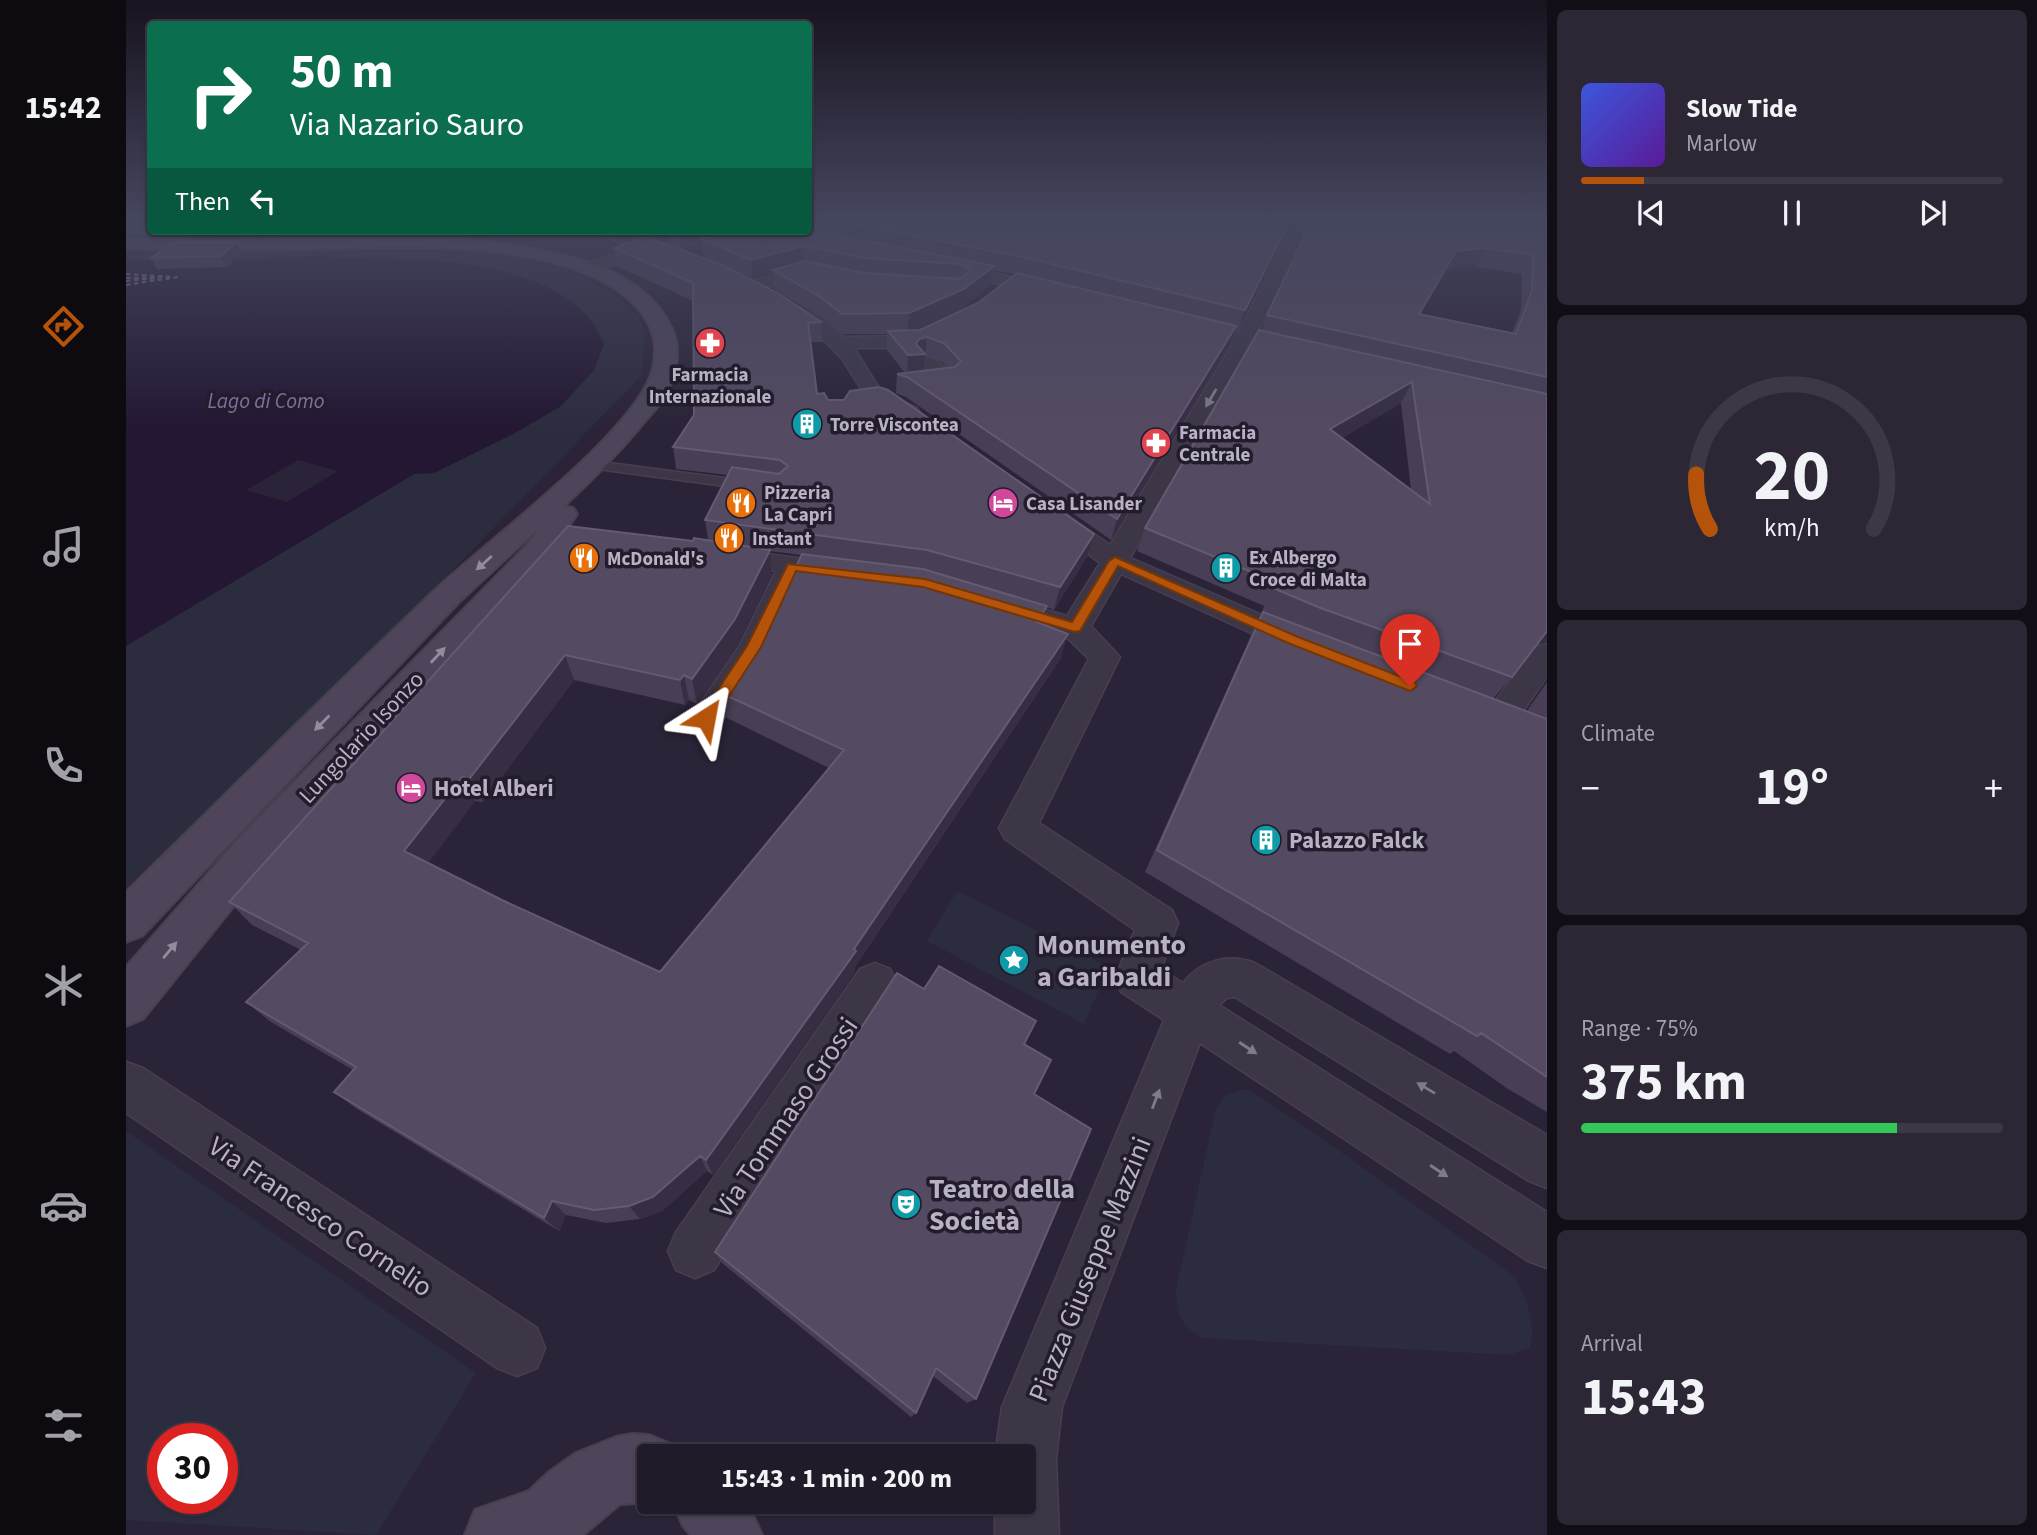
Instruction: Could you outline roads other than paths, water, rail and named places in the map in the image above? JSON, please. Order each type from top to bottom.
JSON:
[{"type":"main road","name":"Lungolario Isonzo","points":[[126,1003],[254,850],[539,549],[592,467],[636,420],[654,395],[664,372],[667,350],[663,328],[645,303],[626,288]]},
{"type":"main road","name":"Lungolario Isonzo","points":[[126,922],[447,596],[553,529]]},
{"type":"main road","points":[[530,1530],[590,1484],[617,1471],[637,1470]]},
{"type":"main road","points":[[717,1514],[727,1535]]},
{"type":"street","points":[[751,288],[798,313],[837,343],[849,354],[880,395],[928,427]]},
{"type":"street","points":[[989,296],[1001,288]]},
{"type":"street","points":[[1037,288],[1070,296]]},
{"type":"street","points":[[1075,628],[1245,340],[1270,288]]},
{"type":"street","points":[[1165,320],[1324,358]]},
{"type":"street","points":[[837,343],[911,342],[948,325]]},
{"type":"street","points":[[911,342],[948,358]]},
{"type":"street","points":[[848,400],[946,380],[927,363]]},
{"type":"street","points":[[1034,503],[1115,561],[1331,655]]},
{"type":"street","points":[[699,552],[861,574]]},
{"type":"street","points":[[706,718],[754,647],[792,566]]},
{"type":"street","points":[[978,599],[1075,628],[1105,657],[1018,828],[1158,923],[1136,978],[1191,1010],[1547,1242]]},
{"type":"street","points":[[1498,719],[1547,654]]},
{"type":"street","name":"Piazza Giuseppe Mazzini","points":[[1027,1535],[1025,1459],[1032,1407],[1191,1010],[1207,985],[1222,977],[1240,977],[1547,1163]]},
{"type":"street","name":"Via Tommaso Grossi","points":[[695,1251],[876,983]]},
{"type":"street","name":"Via Francesco Cornelio","points":[[126,1084],[517,1348]]},
{"type":"lane","points":[[592,467],[760,487]]},
{"type":"water","name":"Lago di Como","points":[[126,288],[546,288],[567,299],[591,320],[604,344],[594,370],[561,406],[513,434],[434,473],[414,474],[126,646]]},
{"type":"place","name":"Farmacia Internazionale","points":[[710,343]]},
{"type":"place","name":"Torre Viscontea","points":[[807,424]]},
{"type":"place","name":"Farmacia Centrale","points":[[1156,443]]},
{"type":"place","name":"Pizzeria La Capri","points":[[741,503]]},
{"type":"place","name":"Casa Lisander","points":[[1003,503]]},
{"type":"place","name":"Instant","points":[[729,538]]},
{"type":"place","name":"McDonald's","points":[[584,558]]},
{"type":"place","name":"Ex Albergo Croce di Malta","points":[[1226,568]]},
{"type":"place","name":"Hotel Alberi","points":[[411,788]]},
{"type":"place","name":"Palazzo Falck","points":[[1266,840]]},
{"type":"place","name":"Monumento a Garibaldi","points":[[1014,960]]},
{"type":"place","name":"Teatro della Società","points":[[906,1204]]}]
